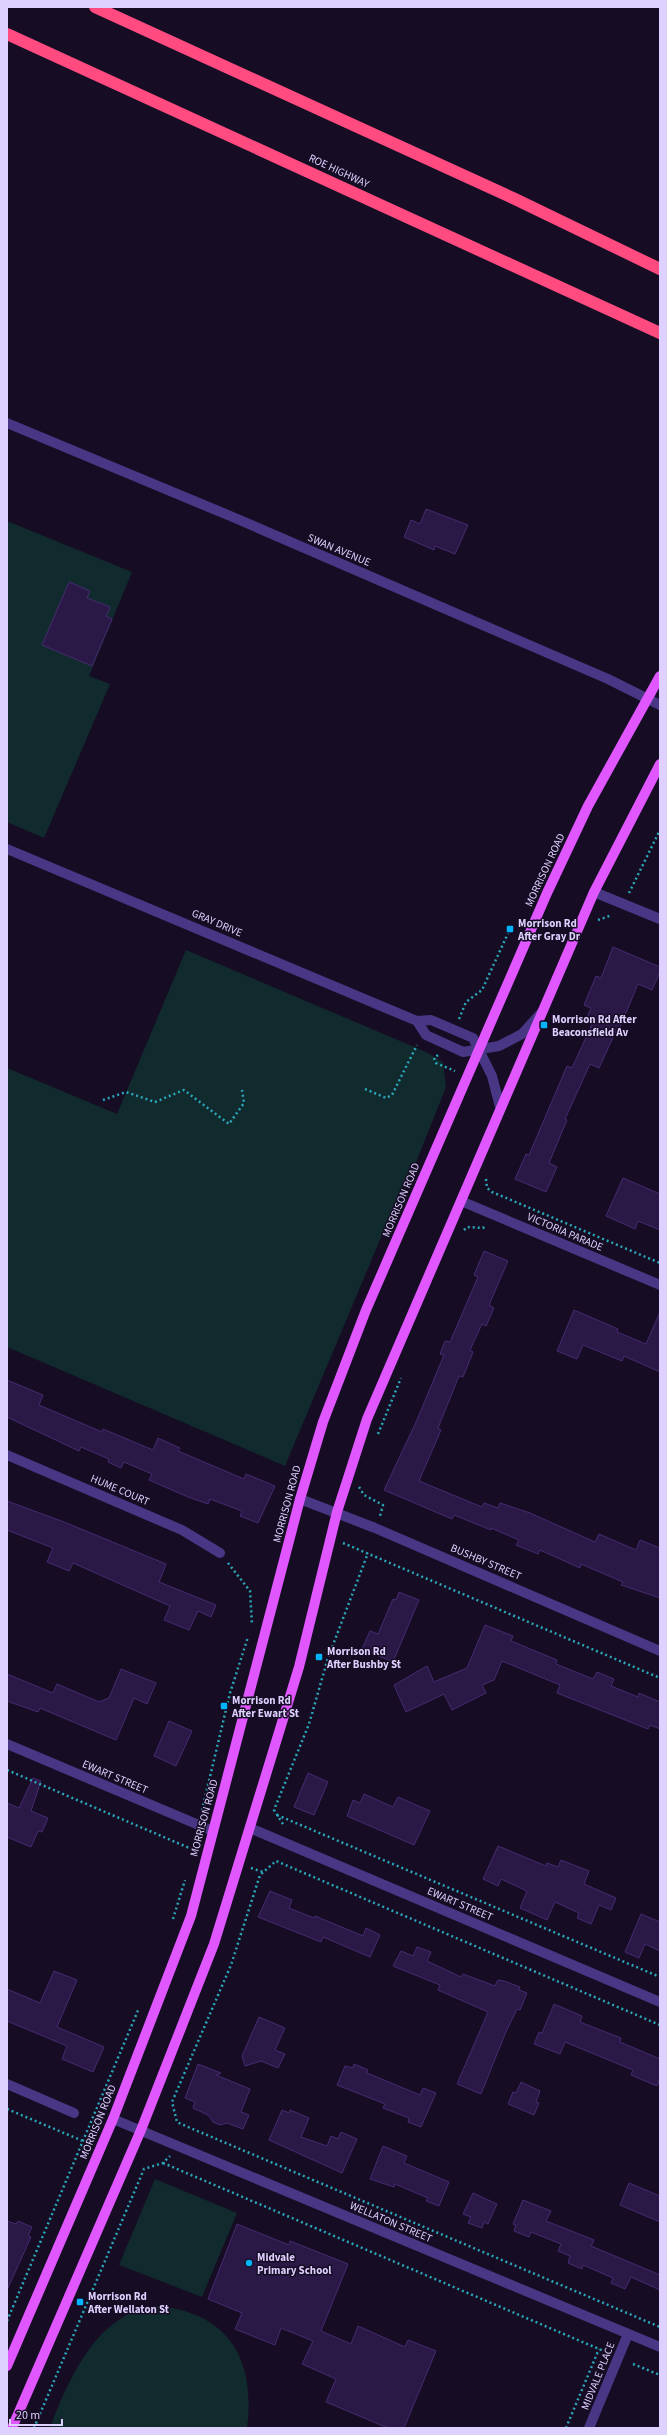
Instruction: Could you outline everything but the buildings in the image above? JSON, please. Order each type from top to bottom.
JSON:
[{"type":"highway","points":[[95,7],[515,199],[660,269]]},
{"type":"highway","name":"ROE HIGHWAY","points":[[7,34],[660,333]]},
{"type":"main road","name":"MORRISON ROAD","points":[[7,2366],[113,2119],[191,1916],[300,1499],[323,1422],[366,1310],[546,893],[588,806],[660,676]]},
{"type":"main road","points":[[11,2424],[141,2130],[203,1974],[250,1828],[299,1667],[337,1512],[367,1419],[500,1107],[594,892],[660,764]]},
{"type":"street","name":"SWAN AVENUE","points":[[7,423],[236,518],[608,679],[660,705]]},
{"type":"street","name":"GRAY DRIVE","points":[[7,849],[417,1021],[431,1020],[466,1034],[473,1038],[492,1076],[500,1107]]},
{"type":"street","points":[[594,892],[660,919]]},
{"type":"street","name":"GRAY DRIVE","points":[[417,1021],[426,1035],[463,1052],[499,1046],[522,1034],[542,1011]]},
{"type":"street","name":"VICTORIA PARADE","points":[[461,1201],[660,1285]]},
{"type":"street","name":"HUME COURT","points":[[7,1454],[182,1530],[220,1553]]},
{"type":"street","name":"BUSHBY STREET","points":[[300,1499],[337,1512],[375,1528],[660,1651]]},
{"type":"street","name":"EWART STREET","points":[[7,1744],[213,1831]]},
{"type":"street","name":"EWART STREET","points":[[250,1828],[660,2002]]},
{"type":"street","points":[[7,2084],[74,2113]]},
{"type":"street","name":"WELLATON STREET","points":[[113,2119],[660,2347]]},
{"type":"street","name":"MIDVALE PLACE","points":[[589,2428],[628,2334]]},
{"type":"path","points":[[623,904],[660,830]]},
{"type":"path","points":[[595,923],[604,917],[615,915]]},
{"type":"path","points":[[365,1089],[386,1098],[392,1095],[417,1045]]},
{"type":"path","points":[[103,1100],[126,1092],[155,1102],[184,1090],[229,1124],[244,1103],[242,1090]]},
{"type":"path","points":[[487,1175],[487,1188],[492,1192],[660,1263]]},
{"type":"path","points":[[463,1230],[468,1227],[483,1228],[492,1214]]},
{"type":"path","points":[[377,1436],[402,1377]]},
{"type":"path","points":[[359,1480],[359,1487],[364,1495],[383,1505],[375,1528]]},
{"type":"path","points":[[331,1539],[368,1553],[660,1678]]},
{"type":"path","points":[[220,1553],[250,1591],[252,1626]]},
{"type":"path","points":[[283,1824],[274,1810],[309,1724],[328,1658],[368,1553]]},
{"type":"path","points":[[202,1810],[230,1693],[250,1632]]},
{"type":"path","points":[[7,1770],[194,1849],[192,1856]]},
{"type":"path","points":[[277,1815],[660,1977]]},
{"type":"path","points":[[660,2025],[276,1861],[260,1875],[231,1965],[172,2102],[177,2122],[181,2124],[660,2327]]},
{"type":"path","points":[[172,1924],[186,1874]]},
{"type":"path","points":[[7,2321],[140,2006]]},
{"type":"path","points":[[7,2109],[83,2141]]},
{"type":"path","points":[[179,2132],[181,2124]]},
{"type":"path","points":[[34,2428],[144,2169],[163,2164],[170,2155]]},
{"type":"path","points":[[163,2164],[606,2352]]},
{"type":"path","points":[[566,2428],[599,2349]]},
{"type":"path","points":[[633,2364],[660,2375]]},
{"type":"green space","points":[[7,521],[132,572],[89,676],[110,684],[44,838],[7,822]]},
{"type":"green space","points":[[186,950],[426,1052],[443,1062],[446,1087],[405,1190],[403,1185],[285,1466],[7,1347],[7,1068],[117,1114]]},
{"type":"green space","points":[[155,2179],[237,2213],[202,2297],[119,2265]]},
{"type":"green space","points":[[158,2306],[183,2311],[204,2319],[220,2330],[233,2344],[242,2362],[247,2382],[249,2404],[247,2428],[50,2428],[66,2389],[77,2369],[89,2350],[102,2334],[118,2320],[137,2311]]},
{"type":"place","name":"Morrison Rd After Gray Dr","points":[[510,929]]},
{"type":"place","name":"Morrison Rd After Beaconsfield Av","points":[[544,1025]]},
{"type":"place","name":"Morrison Rd After Bushby St","points":[[319,1657]]},
{"type":"place","name":"Morrison Rd After Ewart St","points":[[224,1706]]},
{"type":"place","name":"Midvale Primary School","points":[[249,2263]]},
{"type":"place","name":"Morrison Rd After Wellaton St","points":[[80,2302]]}]
